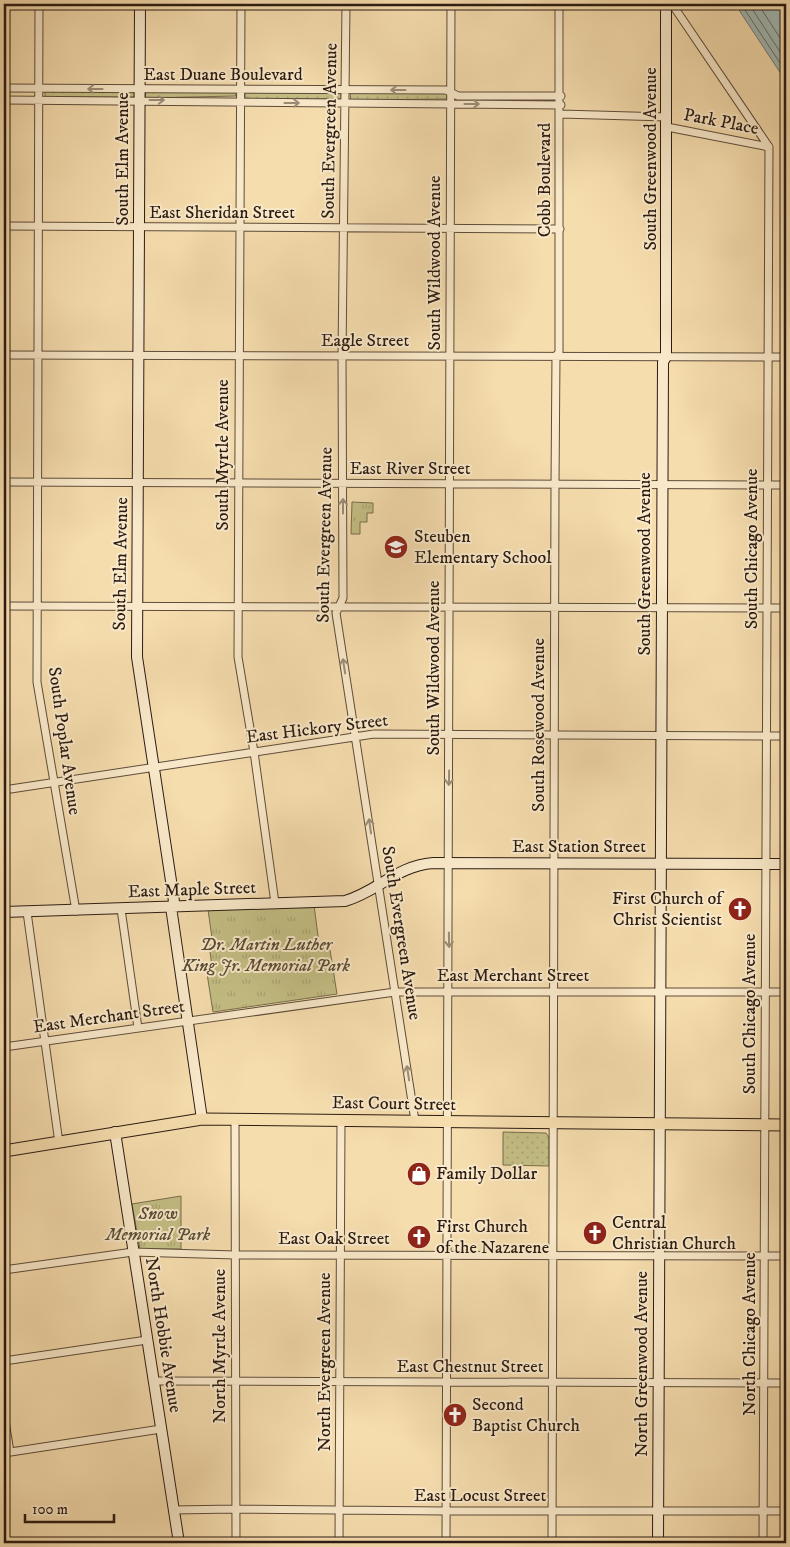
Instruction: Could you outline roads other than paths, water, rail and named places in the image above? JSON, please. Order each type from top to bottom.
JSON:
[{"type":"main road","name":"East Court Street","points":[[4,1151],[202,1119],[786,1125]]},
{"type":"street","name":"South Poplar Avenue","points":[[39,4],[37,682],[76,911]]},
{"type":"street","name":"South Elm Avenue","points":[[140,4],[137,657],[173,894],[174,902],[171,907],[202,1119]]},
{"type":"street","name":"South Myrtle Avenue","points":[[241,4],[238,657],[254,752],[275,903]]},
{"type":"street","name":"South Evergreen Avenue","points":[[346,4],[342,356],[343,598],[336,613],[415,1121]]},
{"type":"street","name":"South Wildwood Avenue","points":[[446,1543],[451,4]]},
{"type":"street","name":"Cobb Boulevard","points":[[556,356],[559,352],[561,105],[559,4]]},
{"type":"street","name":"South Greenwood Avenue","points":[[659,1124],[663,362],[666,357],[666,4]]},
{"type":"street","points":[[672,4],[768,147]]},
{"type":"street","name":"East Duane Boulevard","points":[[4,88],[139,94],[241,102],[561,105]]},
{"type":"street","name":"East Duane Boulevard","points":[[4,100],[241,90],[446,90],[458,96],[560,96]]},
{"type":"street","name":"Park Place","points":[[561,114],[667,122],[768,147]]},
{"type":"street","name":"South Chicago Avenue","points":[[764,1125],[768,147]]},
{"type":"street","name":"East Sheridan Street","points":[[4,226],[560,229]]},
{"type":"street","name":"Eagle Street","points":[[4,355],[786,357]]},
{"type":"street","name":"South Rosewood Avenue","points":[[552,1543],[556,356]]},
{"type":"street","name":"East River Street","points":[[4,482],[786,485]]},
{"type":"street","points":[[4,606],[786,608]]},
{"type":"street","name":"East Hickory Street","points":[[4,790],[355,736],[786,736]]},
{"type":"street","name":"East Station Street","points":[[379,887],[392,875],[422,864],[786,864]]},
{"type":"street","name":"East Maple Street","points":[[4,912],[345,901],[379,887]]},
{"type":"street","points":[[121,909],[138,1028]]},
{"type":"street","points":[[27,912],[59,1142]]},
{"type":"street","name":"East Merchant Street","points":[[4,1047],[395,992],[449,990],[786,992]]},
{"type":"street","name":"North Myrtle Avenue","points":[[235,1119],[234,1381],[236,1543]]},
{"type":"street","name":"North Evergreen Avenue","points":[[339,1543],[341,1120]]},
{"type":"street","name":"North Greenwood Avenue","points":[[658,1543],[659,1124]]},
{"type":"street","name":"North Chicago Avenue","points":[[763,1543],[766,1256],[764,1125]]},
{"type":"street","name":"North Hobbie Avenue","points":[[115,1132],[178,1543]]},
{"type":"street","name":"East Oak Street","points":[[4,1270],[133,1252],[786,1256]]},
{"type":"street","points":[[4,1361],[147,1340]]},
{"type":"street","name":"East Chestnut Street","points":[[153,1381],[786,1383]]},
{"type":"street","points":[[4,1415],[7,1453],[161,1429]]},
{"type":"street","name":"East Locust Street","points":[[173,1510],[236,1508],[446,1512],[552,1510],[786,1511]]},
{"type":"water","points":[[735,4],[786,4],[786,82],[785,80]]},
{"type":"place","name":"Steuben Elementary School","points":[[396,547]]},
{"type":"place","name":"First Church of Christ Scientist","points":[[740,909]]},
{"type":"place","name":"Family Dollar","points":[[419,1174]]},
{"type":"place","name":"Central Christian Church","points":[[595,1233]]},
{"type":"place","name":"First Church of the Nazarene","points":[[419,1237]]},
{"type":"place","name":"Second Baptist Church","points":[[455,1415]]},
{"type":"park label","name":"Dr. Martin Luther King Jr. Memorial Park","points":[[266,955]]},
{"type":"park label","name":"Snow Memorial Park","points":[[158,1224]]}]
